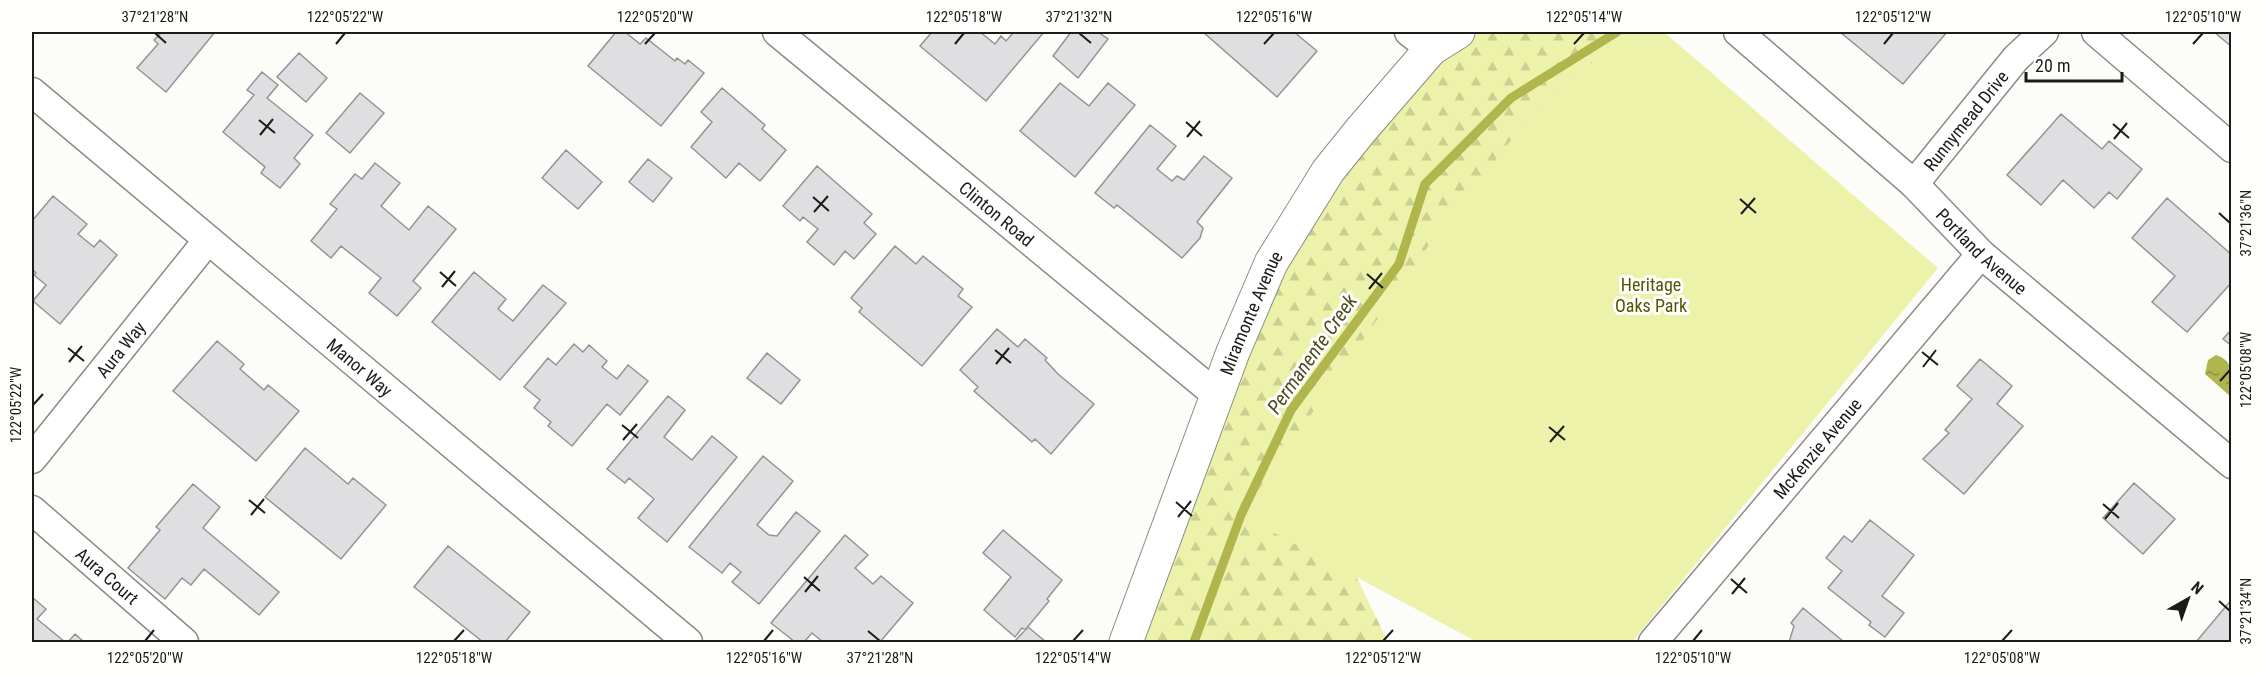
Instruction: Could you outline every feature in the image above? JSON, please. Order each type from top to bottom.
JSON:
[{"type":"street","name":"Clinton Road","points":[[777,32],[1218,396]]},
{"type":"street","name":"Miramonte Avenue","points":[[1126,642],[1252,304],[1271,263],[1328,171],[1420,40],[1458,32]]},
{"type":"street","name":"Portland Avenue","points":[[1738,32],[1914,184],[1981,254],[2232,464]]},
{"type":"street","name":"Runnymead Drive","points":[[1914,184],[2016,58],[2044,32]]},
{"type":"street","points":[[2096,32],[2232,148]]},
{"type":"street","name":"Manor Way","points":[[32,92],[688,642]]},
{"type":"street","name":"Aura Way","points":[[32,459],[208,240]]},
{"type":"street","name":"McKenzie Avenue","points":[[1653,642],[1981,254]]},
{"type":"street","name":"Aura Court","points":[[32,510],[184,642]]},
{"type":"green space","points":[[1458,32],[1626,32],[1523,125],[1341,545],[1388,642],[1126,642],[1328,171]]},
{"type":"green space","name":"Heritage Oaks Park","points":[[1626,32],[1664,32],[1938,268],[1632,642],[1477,642],[1241,515],[1438,232],[1523,125]]},
{"type":"water","points":[[2216,355],[2230,366],[2231,397],[2205,374],[2208,360]]},
{"type":"building","points":[[162,32],[215,32],[166,92],[137,68],[158,44],[154,40]]},
{"type":"building","points":[[616,32],[625,32],[640,44],[646,38],[675,61],[677,58],[685,64],[688,60],[704,73],[661,126],[588,66]]},
{"type":"building","points":[[932,32],[980,32],[995,44],[1001,36],[1006,41],[1014,32],[1044,32],[986,101],[920,46]]},
{"type":"building","points":[[1071,32],[1098,32],[1108,39],[1078,78],[1053,56]]},
{"type":"building","points":[[1203,32],[1294,32],[1317,51],[1277,97]]},
{"type":"building","points":[[1840,32],[1947,32],[1903,84]]},
{"type":"building","points":[[2214,32],[2232,32],[2232,47]]},
{"type":"building","points":[[299,53],[327,78],[306,102],[277,77]]},
{"type":"building","points":[[262,72],[278,85],[267,98],[313,135],[294,158],[300,164],[280,188],[261,173],[265,167],[223,132],[254,95],[247,90]]},
{"type":"building","points":[[1060,83],[1089,106],[1108,83],[1135,105],[1075,177],[1020,131]]},
{"type":"building","points":[[722,88],[765,125],[762,129],[786,150],[760,181],[739,163],[726,178],[691,147],[712,122],[701,112]]},
{"type":"building","points":[[360,93],[384,113],[350,153],[326,133]]},
{"type":"building","points":[[2061,114],[2102,149],[2109,141],[2142,169],[2117,199],[2109,192],[2094,208],[2063,180],[2041,205],[2007,175]]},
{"type":"building","points":[[1150,125],[1176,146],[1157,169],[1172,181],[1177,176],[1184,180],[1204,156],[1232,178],[1197,222],[1203,228],[1200,238],[1182,258],[1117,205],[1114,208],[1095,193]]},
{"type":"building","points":[[566,150],[602,182],[578,209],[542,178]]},
{"type":"building","points":[[648,159],[672,178],[653,202],[629,182]]},
{"type":"building","points":[[375,163],[400,183],[381,206],[409,230],[428,206],[456,229],[413,281],[421,288],[397,316],[369,293],[381,278],[341,246],[331,258],[311,241],[337,209],[330,204],[355,174],[362,179]]},
{"type":"building","points":[[817,166],[872,214],[864,223],[876,234],[854,259],[845,251],[834,265],[807,242],[818,229],[803,217],[800,221],[783,206]]},
{"type":"building","points":[[53,196],[87,224],[78,234],[94,247],[100,240],[117,255],[60,324],[33,301],[46,285],[34,275],[36,273],[32,269],[32,221]]},
{"type":"building","points":[[2167,198],[2232,255],[2232,282],[2187,332],[2152,302],[2175,276],[2132,238]]},
{"type":"building","points":[[895,246],[916,264],[923,256],[963,289],[958,296],[972,307],[922,366],[859,312],[862,308],[851,298]]},
{"type":"building","points":[[474,272],[506,299],[498,309],[513,321],[543,285],[566,303],[500,380],[432,322]]},
{"type":"building","points":[[997,329],[1018,347],[1025,339],[1047,358],[1045,360],[1058,374],[1094,404],[1051,454],[1035,439],[1032,442],[974,391],[978,387],[960,370]]},
{"type":"building","points":[[2232,329],[2232,346],[2223,339]]},
{"type":"building","points":[[217,341],[244,364],[240,369],[264,390],[268,385],[299,411],[256,461],[173,391]]},
{"type":"building","points":[[574,344],[583,352],[589,345],[607,361],[602,367],[617,379],[628,365],[648,381],[620,415],[607,404],[572,446],[548,426],[551,422],[534,408],[540,400],[524,387],[548,358],[556,365]]},
{"type":"building","points":[[767,353],[800,380],[781,404],[747,378]]},
{"type":"building","points":[[1980,359],[2012,386],[1997,404],[2023,426],[1964,494],[1923,459],[1949,433],[1945,430],[1972,399],[1957,386]]},
{"type":"building","points":[[668,396],[685,410],[664,437],[692,460],[712,436],[737,457],[667,542],[638,518],[654,499],[629,478],[625,483],[607,469]]},
{"type":"building","points":[[305,448],[348,484],[353,478],[386,505],[341,559],[265,497]]},
{"type":"building","points":[[763,456],[793,481],[757,525],[769,535],[777,536],[796,512],[820,531],[759,604],[732,582],[741,572],[730,563],[722,573],[689,547]]},
{"type":"building","points":[[2134,483],[2175,519],[2143,554],[2103,518]]},
{"type":"building","points":[[193,484],[220,507],[203,528],[279,592],[259,615],[204,569],[191,585],[182,578],[165,599],[128,568],[160,530],[156,527]]},
{"type":"building","points":[[1870,520],[1914,555],[1882,596],[1904,613],[1885,637],[1869,625],[1871,622],[1828,588],[1842,571],[1826,558],[1844,536],[1852,542]]},
{"type":"building","points":[[1003,530],[1062,580],[1047,599],[1049,601],[1025,630],[1022,628],[1015,637],[984,610],[1011,577],[983,553]]},
{"type":"building","points":[[845,535],[868,555],[855,568],[873,584],[881,576],[913,603],[880,642],[823,642],[812,633],[804,642],[795,642],[771,623]]},
{"type":"building","points":[[448,546],[530,612],[505,642],[483,642],[414,587]]},
{"type":"building","points":[[32,597],[46,609],[37,619],[65,642],[32,642]]},
{"type":"building","points":[[2232,599],[2232,642],[2196,642]]},
{"type":"building","points":[[1803,608],[1844,642],[1789,642],[1794,626],[1791,623]]},
{"type":"building","points":[[1028,627],[1046,642],[1014,642]]},
{"type":"building","points":[[75,634],[84,642],[68,642]]},
{"type":"waterway","name":"Permanente Creek","points":[[1194,642],[1241,515],[1291,410],[1399,264],[1425,184],[1511,98],[1617,32]]}]
